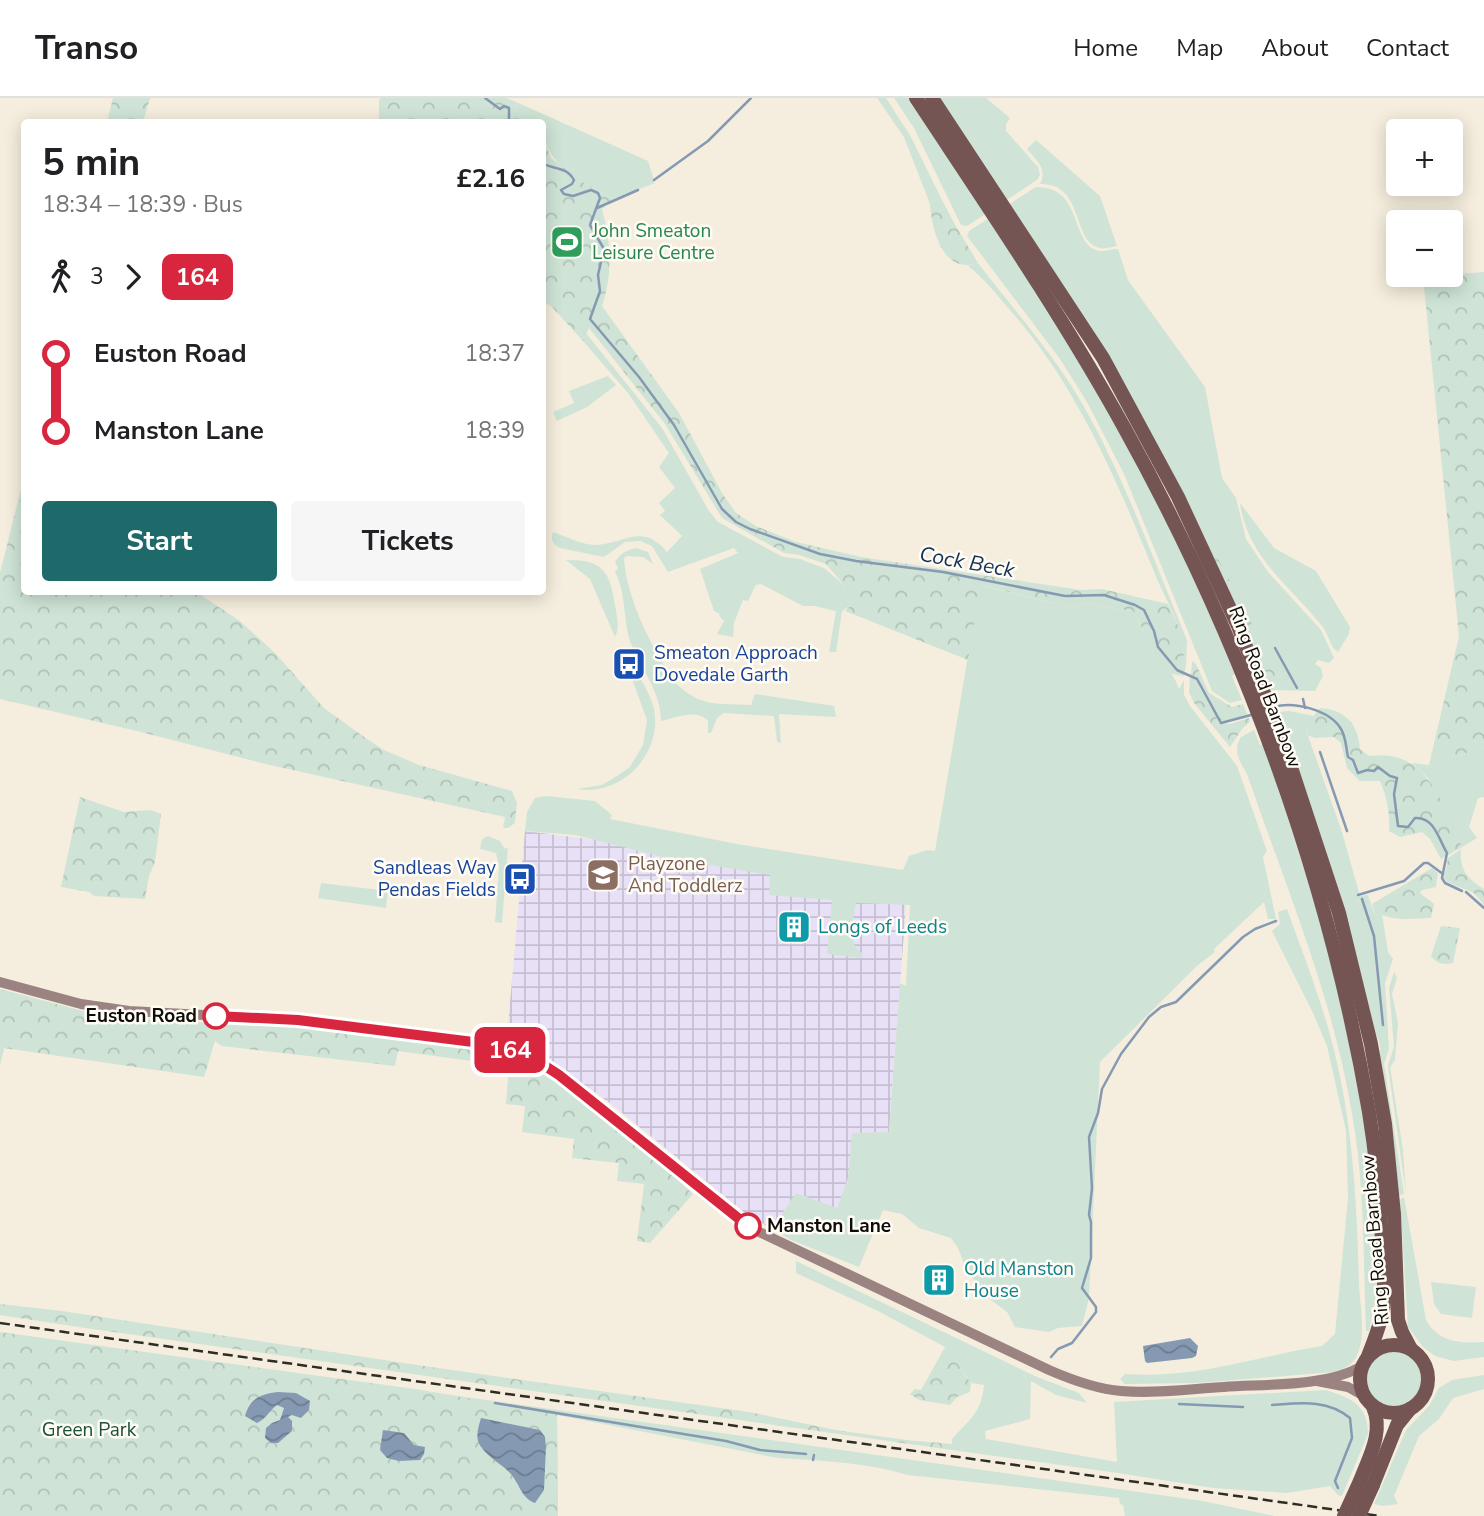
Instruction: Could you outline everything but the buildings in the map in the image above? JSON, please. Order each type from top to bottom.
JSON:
[{"type":"highway","name":"Ring Road Barnbow","points":[[916,98],[1058,314],[1120,419],[1247,669],[1339,914],[1368,1032],[1384,1124],[1393,1202],[1398,1320],[1411,1349]]},
{"type":"highway","name":"Ring Road Barnbow","points":[[932,98],[1103,358],[1178,497],[1238,626],[1247,669]]},
{"type":"highway","name":"Ring Road Barnbow","points":[[1274,740],[1346,995],[1373,1136],[1379,1185],[1384,1291],[1381,1320],[1365,1361]]},
{"type":"highway","points":[[1344,1516],[1366,1483],[1397,1425],[1418,1403],[1428,1384],[1425,1364],[1411,1349],[1401,1345],[1385,1345],[1365,1361],[1359,1376],[1368,1401],[1377,1415],[1378,1432],[1366,1483],[1359,1516]]},
{"type":"highway","points":[[1368,1401],[1391,1413],[1410,1409]]},
{"type":"street","points":[[0,982],[81,1004],[129,1011],[298,1020],[506,1048],[539,1062],[559,1075],[751,1228],[1048,1370],[1085,1384],[1123,1391],[1171,1391],[1315,1380],[1348,1374],[1365,1361]]},
{"type":"street","points":[[1315,1380],[1349,1387],[1368,1401]]},
{"type":"shaded area","points":[[525,831],[908,879],[889,1132],[853,1133],[848,1178],[837,1209],[796,1193],[772,1229],[745,1213],[610,1103],[561,1068],[507,1038]]},
{"type":"green space","points":[[113,98],[150,98],[144,119],[108,119]]},
{"type":"green space","points":[[506,98],[514,101],[520,119],[379,119],[379,100]]},
{"type":"green space","points":[[877,98],[886,98],[911,137],[940,196],[930,204],[904,137]]},
{"type":"green space","points":[[894,98],[911,98],[987,213],[967,226],[961,225],[914,128]]},
{"type":"green space","points":[[937,98],[986,98],[1010,118],[1006,131],[1038,167],[1040,175],[1037,180],[1005,201]]},
{"type":"green space","points":[[514,101],[648,161],[655,183],[613,199],[576,178],[556,161],[546,142],[546,119],[520,119]]},
{"type":"green space","points":[[1036,140],[1100,196],[1117,246],[1100,248],[1091,243],[1064,193],[1054,186],[1040,184],[1042,169],[1027,149]]},
{"type":"green space","points":[[546,146],[551,158],[581,181],[613,199],[602,209],[610,258],[602,306],[679,413],[722,493],[736,513],[756,526],[796,542],[861,557],[1081,590],[1102,589],[1168,604],[1183,640],[1182,664],[1186,665],[1184,676],[1172,674],[1154,652],[1133,611],[1087,604],[1069,607],[981,585],[968,660],[845,611],[853,603],[847,600],[843,584],[826,564],[784,553],[722,518],[665,424],[589,328],[583,341],[546,304]]},
{"type":"green space","points":[[1036,187],[1052,189],[1062,196],[1070,206],[1084,240],[1091,247],[1101,251],[1118,249],[1128,280],[1205,387],[1222,478],[1236,498],[1246,539],[1268,572],[1321,630],[1334,658],[1329,663],[1318,660],[1315,664],[1321,668],[1323,676],[1315,691],[1270,690],[1190,515],[1008,205]]},
{"type":"green space","points":[[940,196],[978,263],[956,263],[942,248],[933,226],[930,204]]},
{"type":"green space","points":[[989,218],[1097,387],[1192,570],[1235,674],[1232,676],[1242,700],[1230,703],[1212,691],[1124,474],[1087,402],[1060,359],[967,236],[969,231]]},
{"type":"green space","points":[[978,263],[1059,368],[1098,433],[1187,640],[1186,665],[1181,664],[1182,643],[1176,620],[1094,437],[1076,403],[1034,339],[990,286],[968,266]]},
{"type":"green space","points":[[1484,272],[1484,747],[1429,765],[1459,636],[1424,287],[1463,287],[1463,274]]},
{"type":"green space","points":[[586,333],[662,428],[709,511],[718,522],[783,557],[800,559],[824,568],[843,584],[847,600],[854,603],[842,611],[836,652],[829,652],[836,611],[803,606],[761,584],[756,585],[748,601],[743,600],[734,623],[733,637],[717,634],[724,621],[720,614],[714,611],[700,569],[738,553],[734,548],[668,572],[652,546],[640,541],[625,542],[604,557],[560,548],[554,543],[553,532],[590,545],[641,536],[658,543],[667,552],[682,536],[660,515],[665,511],[659,503],[675,488],[659,467],[669,453],[628,393],[583,341]]},
{"type":"green space","points":[[608,376],[616,385],[587,407],[557,421],[553,412],[574,403],[569,391]]},
{"type":"green space","points":[[21,489],[21,595],[201,595],[240,621],[275,653],[324,708],[384,750],[419,765],[512,791],[517,803],[515,823],[503,828],[505,817],[270,765],[0,699],[0,573]]},
{"type":"green space","points":[[1240,503],[1274,548],[1316,571],[1350,627],[1349,634],[1338,652],[1310,611],[1261,556],[1245,523]]},
{"type":"green space","points":[[1195,522],[1200,524],[1274,666],[1276,675],[1271,686],[1261,663],[1257,663]]},
{"type":"green space","points":[[636,548],[648,552],[653,564],[643,557],[624,558],[634,604],[655,650],[671,676],[675,672],[679,675],[674,681],[683,690],[701,700],[719,704],[751,705],[755,694],[834,706],[836,717],[779,714],[781,743],[777,742],[774,716],[724,713],[717,718],[711,733],[708,733],[708,721],[698,715],[661,721],[658,700],[630,641],[621,588],[615,572],[618,568],[615,562],[619,557]]},
{"type":"green space","points":[[566,560],[590,562],[604,572],[611,587],[616,610],[618,627],[615,637],[590,579]]},
{"type":"green space","points":[[980,585],[1069,607],[1087,604],[1133,611],[1179,689],[1184,680],[1184,695],[1190,706],[1237,766],[1267,851],[1263,857],[1276,919],[1268,919],[1264,902],[1100,1062],[1089,1298],[1082,1326],[1058,1328],[1049,1332],[1015,1327],[1007,1312],[983,1294],[951,1238],[919,1228],[902,1214],[883,1210],[859,1267],[791,1240],[772,1229],[796,1193],[837,1208],[848,1178],[852,1133],[889,1132],[900,983],[906,986],[910,905],[856,903],[853,937],[862,958],[827,954],[832,900],[769,895],[770,875],[667,858],[575,835],[525,831],[527,812],[535,798],[546,796],[595,801],[612,815],[610,819],[737,844],[903,870],[909,856],[927,850],[935,851]]},
{"type":"green space","points":[[619,654],[628,655],[652,702],[655,726],[652,742],[635,769],[623,779],[593,790],[577,789],[602,785],[617,776],[630,767],[643,745],[647,720],[629,671]]},
{"type":"green space","points":[[1192,661],[1196,664],[1209,693],[1232,707],[1243,704],[1248,716],[1226,722],[1220,720],[1198,679],[1191,675]]},
{"type":"green space","points":[[1190,677],[1197,681],[1220,723],[1230,724],[1249,718],[1250,722],[1230,747],[1194,703],[1189,692]]},
{"type":"green space","points":[[1320,708],[1344,715],[1357,732],[1360,749],[1369,756],[1389,756],[1405,761],[1419,770],[1439,797],[1462,847],[1441,859],[1430,839],[1422,832],[1400,837],[1389,831],[1388,805],[1380,781],[1360,781],[1347,768],[1341,743],[1334,737],[1309,736],[1306,730]]},
{"type":"green space","points":[[1289,711],[1314,716],[1306,730],[1342,832],[1360,896],[1368,895],[1375,916],[1382,914],[1388,952],[1393,959],[1385,983],[1389,1049],[1384,1064],[1404,1194],[1398,1196],[1378,1064],[1379,1042],[1373,1031],[1284,736],[1288,734],[1279,712]]},
{"type":"green space","points":[[1254,730],[1260,745],[1264,744],[1332,957],[1368,1141],[1380,1296],[1376,1296],[1369,1331],[1366,1331],[1359,1168],[1344,1070],[1320,984],[1292,900],[1247,774],[1238,756],[1237,747],[1241,737]]},
{"type":"green space","points":[[1484,747],[1484,797],[1478,798],[1469,827],[1477,838],[1462,847],[1428,778],[1412,763],[1429,765]]},
{"type":"green space","points":[[80,797],[124,812],[151,810],[161,814],[155,862],[149,876],[145,899],[94,896],[89,892],[61,887]]},
{"type":"green space","points":[[488,836],[500,841],[505,849],[508,847],[502,923],[495,922],[499,867],[496,853],[480,849],[482,839]]},
{"type":"green space","points":[[1461,849],[1463,868],[1473,881],[1484,889],[1484,905],[1474,893],[1447,882],[1444,878],[1448,858]]},
{"type":"green space","points":[[1432,868],[1438,873],[1436,887],[1422,890],[1420,893],[1434,904],[1431,918],[1375,916],[1372,904]]},
{"type":"green space","points":[[321,883],[388,891],[386,908],[318,898]]},
{"type":"green space","points":[[1287,909],[1328,1028],[1345,1105],[1355,1194],[1362,1319],[1362,1337],[1358,1353],[1349,1366],[1334,1372],[1197,1383],[1125,1384],[1120,1379],[1125,1374],[1176,1373],[1225,1366],[1322,1346],[1335,1334],[1348,1198],[1346,1131],[1327,1046],[1272,931],[1280,924],[1278,912]]},
{"type":"green space","points":[[1441,926],[1460,928],[1453,963],[1440,963],[1431,956]]},
{"type":"green space","points":[[1394,972],[1397,978],[1392,994],[1398,1023],[1395,1060],[1390,1067],[1403,1150],[1406,1194],[1388,1066],[1394,1046],[1389,988]]},
{"type":"green space","points":[[0,989],[106,1017],[305,1028],[485,1049],[513,1059],[569,1090],[622,1130],[693,1194],[650,1243],[637,1241],[644,1184],[617,1181],[619,1163],[572,1158],[574,1139],[522,1132],[525,1106],[506,1104],[509,1066],[398,1051],[395,1066],[222,1046],[215,1041],[204,1077],[4,1048],[0,1066]]},
{"type":"green space","points":[[1404,1197],[1426,1320],[1437,1333],[1451,1340],[1484,1342],[1484,1357],[1454,1361],[1435,1356],[1423,1347],[1408,1327],[1400,1200]]},
{"type":"green space","points":[[796,1261],[1037,1377],[1079,1393],[1087,1403],[1056,1395],[1031,1381],[1030,1419],[985,1431],[986,1439],[1117,1462],[1114,1402],[1326,1390],[1343,1396],[1361,1409],[1368,1434],[1342,1496],[1330,1486],[1287,1493],[1213,1488],[952,1450],[952,1439],[977,1409],[984,1385],[971,1383],[945,1347],[878,1311],[796,1273]]},
{"type":"green space","points":[[1431,1282],[1476,1287],[1472,1318],[1441,1314],[1434,1304]]},
{"type":"green space","points":[[0,1304],[749,1412],[836,1430],[952,1444],[952,1450],[0,1315]]},
{"type":"green space","name":"Green Park","points":[[0,1332],[422,1390],[557,1415],[558,1516],[0,1516]]},
{"type":"green space","points":[[945,1347],[971,1383],[970,1392],[957,1397],[950,1405],[919,1400],[910,1394],[915,1389],[921,1390]]},
{"type":"green space","points":[[1388,1350],[1400,1350],[1415,1358],[1423,1373],[1423,1385],[1415,1400],[1400,1408],[1388,1408],[1373,1400],[1365,1385],[1365,1373],[1373,1358]]},
{"type":"green space","points":[[224,1363],[1203,1501],[1275,1516],[1125,1516],[1119,1498],[908,1475],[843,1463],[778,1458],[557,1415],[558,1516]]},
{"type":"green space","points":[[1484,1375],[1484,1389],[1453,1398],[1439,1419],[1419,1436],[1394,1496],[1398,1504],[1374,1504],[1406,1430],[1429,1406],[1439,1388],[1452,1380]]},
{"type":"water","points":[[1190,1338],[1198,1346],[1196,1356],[1147,1363],[1145,1361],[1143,1346]]},
{"type":"water","points":[[278,1392],[296,1393],[310,1401],[309,1410],[301,1418],[292,1415],[288,1417],[292,1421],[292,1431],[278,1443],[271,1443],[265,1438],[266,1428],[280,1420],[284,1408],[277,1405],[257,1423],[245,1416],[257,1398]]},
{"type":"water","points":[[481,1418],[540,1430],[545,1437],[544,1490],[535,1503],[524,1494],[510,1473],[480,1446],[477,1435]]},
{"type":"water","points":[[383,1430],[404,1433],[414,1445],[425,1447],[420,1460],[399,1461],[387,1458],[380,1450]]},
{"type":"waterway","name":"Cock Beck","points":[[485,98],[500,109],[504,106],[509,108],[509,119]]},
{"type":"waterway","points":[[654,180],[708,141],[751,98]]},
{"type":"waterway","name":"Cock Beck","points":[[546,165],[564,170],[574,180],[561,190],[564,194],[573,196],[591,190],[598,193],[600,198],[590,225],[604,249],[598,275],[600,291],[590,319],[639,377],[674,425],[722,509],[736,522],[820,554],[943,572],[1065,596],[1104,595],[1135,605],[1144,610],[1158,647],[1177,670],[1197,679],[1221,723],[1251,715]]},
{"type":"waterway","points":[[597,208],[638,190]]},
{"type":"waterway","points":[[1275,648],[1297,688]]},
{"type":"waterway","points":[[1303,699],[1305,708]]},
{"type":"waterway","name":"Cock Beck","points":[[1274,707],[1301,706],[1329,717],[1343,732],[1348,757],[1353,760],[1358,773],[1374,771],[1378,767],[1397,778],[1394,794],[1398,826],[1408,827],[1415,818],[1422,818],[1431,825],[1447,853],[1442,878],[1445,883],[1462,891]]},
{"type":"waterway","points":[[1320,752],[1347,831]]},
{"type":"waterway","points":[[1358,895],[1404,881],[1424,863],[1443,874]]},
{"type":"waterway","name":"Cock Beck","points":[[1466,892],[1484,908]]},
{"type":"waterway","points":[[1362,899],[1374,936],[1383,1025]]},
{"type":"waterway","points":[[1051,1357],[1058,1349],[1072,1343],[1096,1312],[1096,1307],[1082,1288],[1091,1258],[1089,1215],[1092,1188],[1089,1137],[1098,1113],[1102,1089],[1121,1054],[1149,1017],[1161,1007],[1176,1002],[1243,937],[1276,921]]},
{"type":"waterway","points":[[495,1403],[726,1441],[760,1450],[806,1454]]},
{"type":"waterway","points":[[1179,1404],[1243,1407]]},
{"type":"waterway","points":[[1272,1405],[1323,1405],[1350,1418],[1352,1438],[1335,1481],[1338,1488]]},
{"type":"waterway","points":[[813,1460],[814,1455]]},
{"type":"railway","points":[[0,1323],[1380,1516]]},
{"type":"bus line","name":"164","points":[[216,1016],[298,1020],[497,1045],[514,1051],[539,1062],[576,1088],[748,1226]]},
{"type":"place","name":"John Smeaton Leisure Centre","points":[[567,242]]},
{"type":"place","name":"Smeaton Approach Dovedale Garth","points":[[629,664]]},
{"type":"place","name":"Playzone And Toddlerz","points":[[603,875]]},
{"type":"place","name":"Sandleas Way Pendas Fields","points":[[520,879]]},
{"type":"place","name":"Longs of Leeds","points":[[794,927]]},
{"type":"place","name":"Euston Road","points":[[216,1016]]},
{"type":"place","name":"Manston Lane","points":[[748,1226]]},
{"type":"place","name":"Old Manston House","points":[[939,1280]]}]
